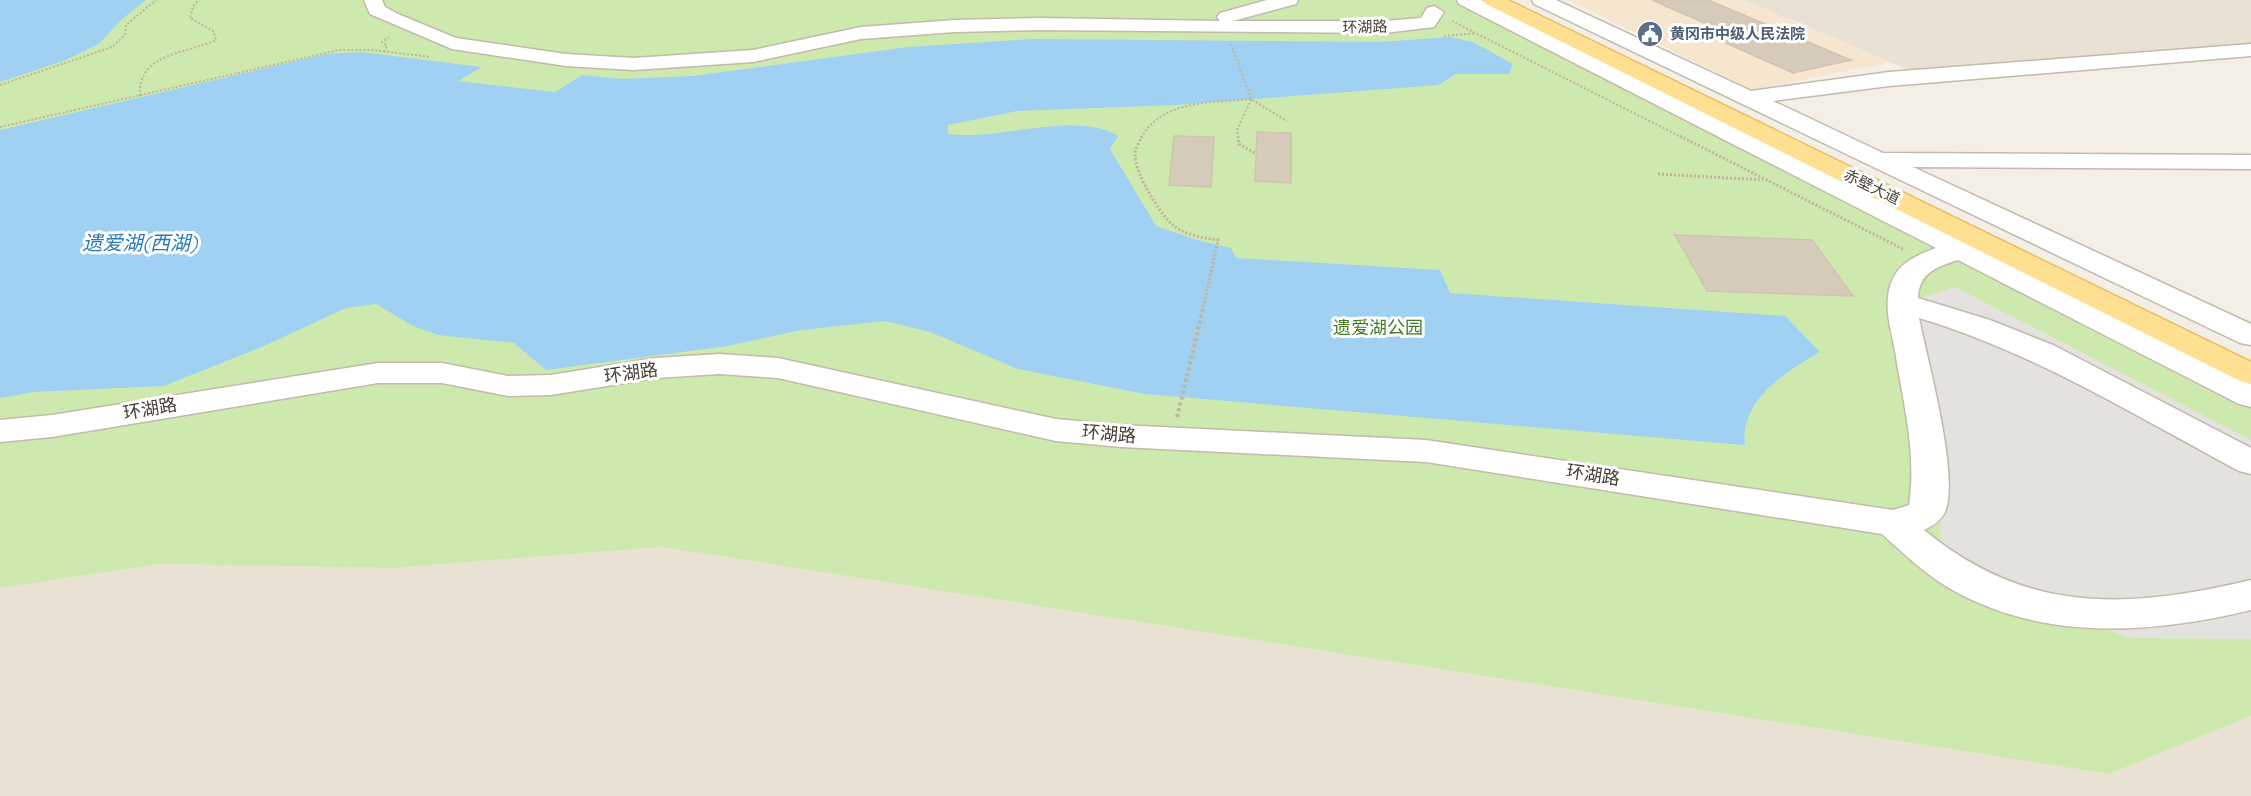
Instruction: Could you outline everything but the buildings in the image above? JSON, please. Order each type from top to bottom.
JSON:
[{"type":"main road","name":"赤壁大道","points":[[1492,0],[2251,374]]},
{"type":"main road","name":"赤壁大道","points":[[1511,0],[2251,359]]},
{"type":"street","name":"环湖路","points":[[373,0],[377,10],[391,18],[452,43],[566,60],[634,64],[753,56],[852,35],[891,30],[1040,24],[1166,27],[1384,27],[1427,23],[1434,12]]},
{"type":"street","points":[[1166,27],[1241,15],[1289,0]]},
{"type":"street","points":[[1466,0],[2251,397]]},
{"type":"street","points":[[1541,0],[2251,336]]},
{"type":"street","points":[[1748,98],[1889,80],[2251,50]]},
{"type":"street","points":[[1839,159],[2251,162]]},
{"type":"street","name":"环湖路","points":[[0,431],[52,426],[378,373],[411,371],[442,373],[508,386],[551,385],[656,368],[719,364],[778,368],[1056,430],[1120,436],[1426,451],[1893,523],[1914,520],[1927,511],[1930,495],[1925,433],[1901,297],[1909,275],[1927,262],[1959,249]]},
{"type":"street","points":[[1903,303],[1979,326],[2042,352],[2251,463]]},
{"type":"street","points":[[1893,523],[1922,549],[1964,578],[1989,591],[2031,606],[2096,614],[2140,615],[2251,595]]},
{"type":"path","points":[[0,85],[112,46],[125,35],[126,25],[156,0]]},
{"type":"path","points":[[140,96],[139,78],[147,66],[216,40],[213,31],[190,18],[193,6],[199,0]]},
{"type":"path","points":[[1434,12],[1927,262]]},
{"type":"path","points":[[1229,38],[1251,99],[1287,121]]},
{"type":"path","points":[[1251,99],[1237,130],[1239,144],[1256,154]]},
{"type":"path","points":[[1180,403],[1219,244],[1218,240],[1187,232],[1173,225],[1141,178],[1135,153],[1147,129],[1158,116],[1183,109],[1251,99]]},
{"type":"path","points":[[1658,174],[1766,180]]},
{"type":"shaded area","name":"黄冈市中级人民法院","points":[[1568,0],[1744,0],[1891,62],[1752,90]]},
{"type":"shaded area","points":[[1744,0],[2251,0],[2251,54],[1911,71]]},
{"type":"shaded area","points":[[1955,287],[2251,440],[2251,639],[2129,638],[1984,580],[1942,546],[1917,323],[1921,298]]},
{"type":"shaded area","points":[[662,547],[2109,774],[2251,716],[2251,796],[0,796],[0,588],[160,564],[393,568]]},
{"type":"green space","name":"遗爱湖公园","points":[[0,0],[1459,0],[2251,402],[2251,716],[2109,774],[662,547],[393,568],[160,564],[0,588]]},
{"type":"water","points":[[0,0],[146,0],[121,20],[99,44],[66,60],[0,82]]},
{"type":"water","name":"遗爱湖(西湖)","points":[[1450,37],[1473,42],[1513,64],[1509,74],[1456,74],[1438,85],[1175,105],[1017,111],[948,125],[948,134],[989,134],[1059,126],[1081,126],[1101,129],[1118,136],[1110,149],[1156,226],[1197,240],[1231,248],[1236,258],[1440,270],[1450,293],[1785,316],[1820,352],[1780,378],[1757,401],[1749,415],[1745,429],[1745,445],[1145,394],[1018,369],[930,332],[885,321],[801,330],[728,346],[546,370],[514,343],[438,335],[413,326],[376,304],[346,308],[264,346],[164,386],[33,392],[0,398],[0,130],[326,54],[361,52],[482,67],[458,81],[555,92],[582,75],[622,79],[693,76],[908,47],[1032,39],[1380,42]]},
{"type":"place","name":"黄冈市中级人民法院","points":[[1650,34]]}]
